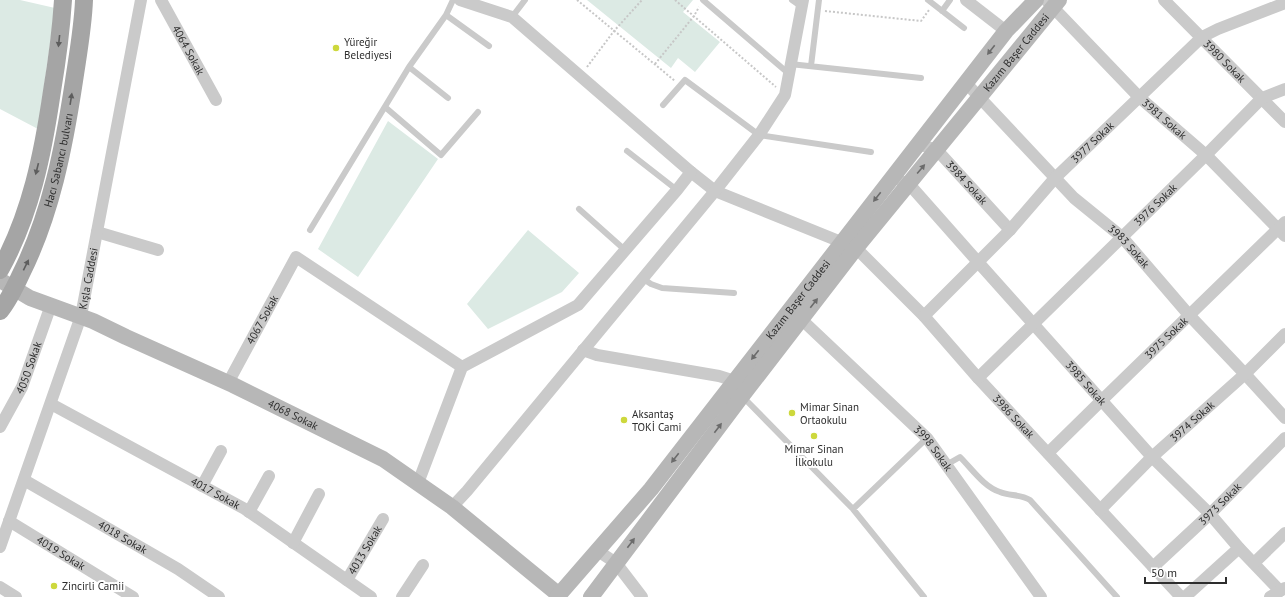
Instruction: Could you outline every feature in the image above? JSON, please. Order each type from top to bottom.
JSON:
[{"type":"main road","name":"Hacı Sabancı bulvarı","points":[[0,311],[7,284],[29,259],[46,213],[65,140],[79,47],[84,0]]},
{"type":"main road","name":"Kazım Başer Caddesi","points":[[591,597],[801,319],[892,178],[1006,31],[1036,0]]},
{"type":"main road","name":"Hacı Sabancı bulvarı","points":[[0,270],[7,257],[28,205],[46,136],[59,45],[60,1]]},
{"type":"main road","name":"Kazım Başer Caddesi","points":[[558,596],[651,489],[735,381],[849,245],[909,184],[979,97],[1052,2]]},
{"type":"main road","name":"4068 Sokak","points":[[7,284],[30,298],[93,321],[228,383],[383,459],[452,507],[558,596]]},
{"type":"street","name":"Kışla Caddesi","points":[[0,547],[81,316],[141,0]]},
{"type":"street","name":"4064 Sokak","points":[[161,0],[216,100]]},
{"type":"street","points":[[460,0],[512,17],[715,191],[849,245]]},
{"type":"street","points":[[966,0],[1006,31]]},
{"type":"street","name":"3980 Sokak","points":[[1164,0],[1285,122]]},
{"type":"street","points":[[452,507],[467,491],[715,191],[759,135],[785,95],[799,2]]},
{"type":"street","name":"3981 Sokak","points":[[1052,2],[1139,97],[1206,155],[1283,229]]},
{"type":"street","name":"3977 Sokak","points":[[924,316],[1010,230],[1055,178],[1202,37],[1218,28],[1285,3]]},
{"type":"street","name":"3983 Sokak","points":[[966,83],[1074,198],[1122,237],[1189,315],[1246,374],[1285,418]]},
{"type":"street","name":"3976 Sokak","points":[[978,378],[1206,155],[1262,98],[1285,89]]},
{"type":"street","points":[[918,144],[937,150]]},
{"type":"street","name":"3984 Sokak","points":[[937,150],[1010,230]]},
{"type":"street","points":[[418,483],[462,366],[578,306],[691,172]]},
{"type":"street","name":"3985 Sokak","points":[[892,178],[909,184],[1152,457],[1210,514],[1278,592]]},
{"type":"street","name":"3975 Sokak","points":[[1048,454],[1189,315],[1283,229]]},
{"type":"street","points":[[97,232],[158,250]]},
{"type":"street","name":"3986 Sokak","points":[[849,245],[924,316],[978,378],[1181,597]]},
{"type":"street","name":"4067 Sokak","points":[[228,383],[296,257],[462,366]]},
{"type":"street","name":"4050 Sokak","points":[[0,427],[22,387],[51,305]]},
{"type":"street","name":"3998 Sokak","points":[[801,319],[926,438],[1041,597]]},
{"type":"street","name":"3974 Sokak","points":[[1100,510],[1152,457],[1246,374],[1285,334]]},
{"type":"street","points":[[583,350],[597,355],[719,376],[735,381]]},
{"type":"street","name":"4017 Sokak","points":[[51,404],[249,512],[371,597]]},
{"type":"street","name":"3973 Sokak","points":[[1154,567],[1210,514],[1285,438]]},
{"type":"street","points":[[202,486],[221,451]]},
{"type":"street","points":[[249,512],[269,476]]},
{"type":"street","name":"4018 Sokak","points":[[24,480],[178,569],[219,597]]},
{"type":"street","points":[[293,543],[319,494]]},
{"type":"street","name":"4013 Sokak","points":[[347,580],[382,519]]},
{"type":"street","name":"4019 Sokak","points":[[10,521],[133,597]]},
{"type":"street","points":[[1254,563],[1285,533]]},
{"type":"street","points":[[1185,597],[1239,548]]},
{"type":"street","points":[[598,550],[616,563],[642,597]]},
{"type":"street","points":[[402,597],[423,565]]},
{"type":"street","points":[[0,587],[16,597]]},
{"type":"lane","points":[[310,230],[409,67],[446,15],[453,0]]},
{"type":"lane","points":[[512,17],[525,0]]},
{"type":"lane","points":[[703,0],[789,68],[811,66],[921,78]]},
{"type":"lane","points":[[811,66],[819,0]]},
{"type":"lane","points":[[928,0],[964,28]]},
{"type":"lane","points":[[942,11],[950,0]]},
{"type":"lane","points":[[446,15],[489,46]]},
{"type":"lane","points":[[409,67],[448,98]]},
{"type":"lane","points":[[663,105],[685,80],[759,135],[871,152]]},
{"type":"lane","points":[[385,107],[440,155],[478,112]]},
{"type":"lane","points":[[627,151],[677,190]]},
{"type":"lane","points":[[579,209],[625,250]]},
{"type":"lane","points":[[642,278],[651,284],[662,288],[734,293]]},
{"type":"lane","points":[[742,396],[853,509],[924,597]]},
{"type":"lane","points":[[853,509],[926,438]]},
{"type":"lane","points":[[946,465],[960,457],[984,482],[994,489],[1006,494],[1019,495],[1030,500],[1117,597]]},
{"type":"path","points":[[577,0],[681,85]]},
{"type":"path","points":[[580,76],[614,31],[642,0]]},
{"type":"path","points":[[676,0],[785,95]]},
{"type":"path","points":[[655,64],[694,16],[703,0]]},
{"type":"path","points":[[818,10],[921,20],[934,5]]},
{"type":"shaded area","points":[[0,0],[20,0],[55,8],[38,129],[0,109]]},
{"type":"shaded area","points":[[587,0],[693,0],[683,12],[720,42],[695,72],[678,58],[671,68]]},
{"type":"shaded area","points":[[388,121],[438,159],[358,277],[318,249]]},
{"type":"shaded area","points":[[528,230],[579,273],[562,292],[488,329],[467,304]]},
{"type":"place","name":"Yüreğir Belediyesi","points":[[336,48]]},
{"type":"place","name":"Mimar Sinan Ortaokulu","points":[[792,413]]},
{"type":"place","name":"Aksantaş TOKİ Cami","points":[[624,420]]},
{"type":"place","name":"Mimar Sinan İlkokulu","points":[[814,436]]},
{"type":"place","name":"Zincirli Camii","points":[[54,586]]}]
